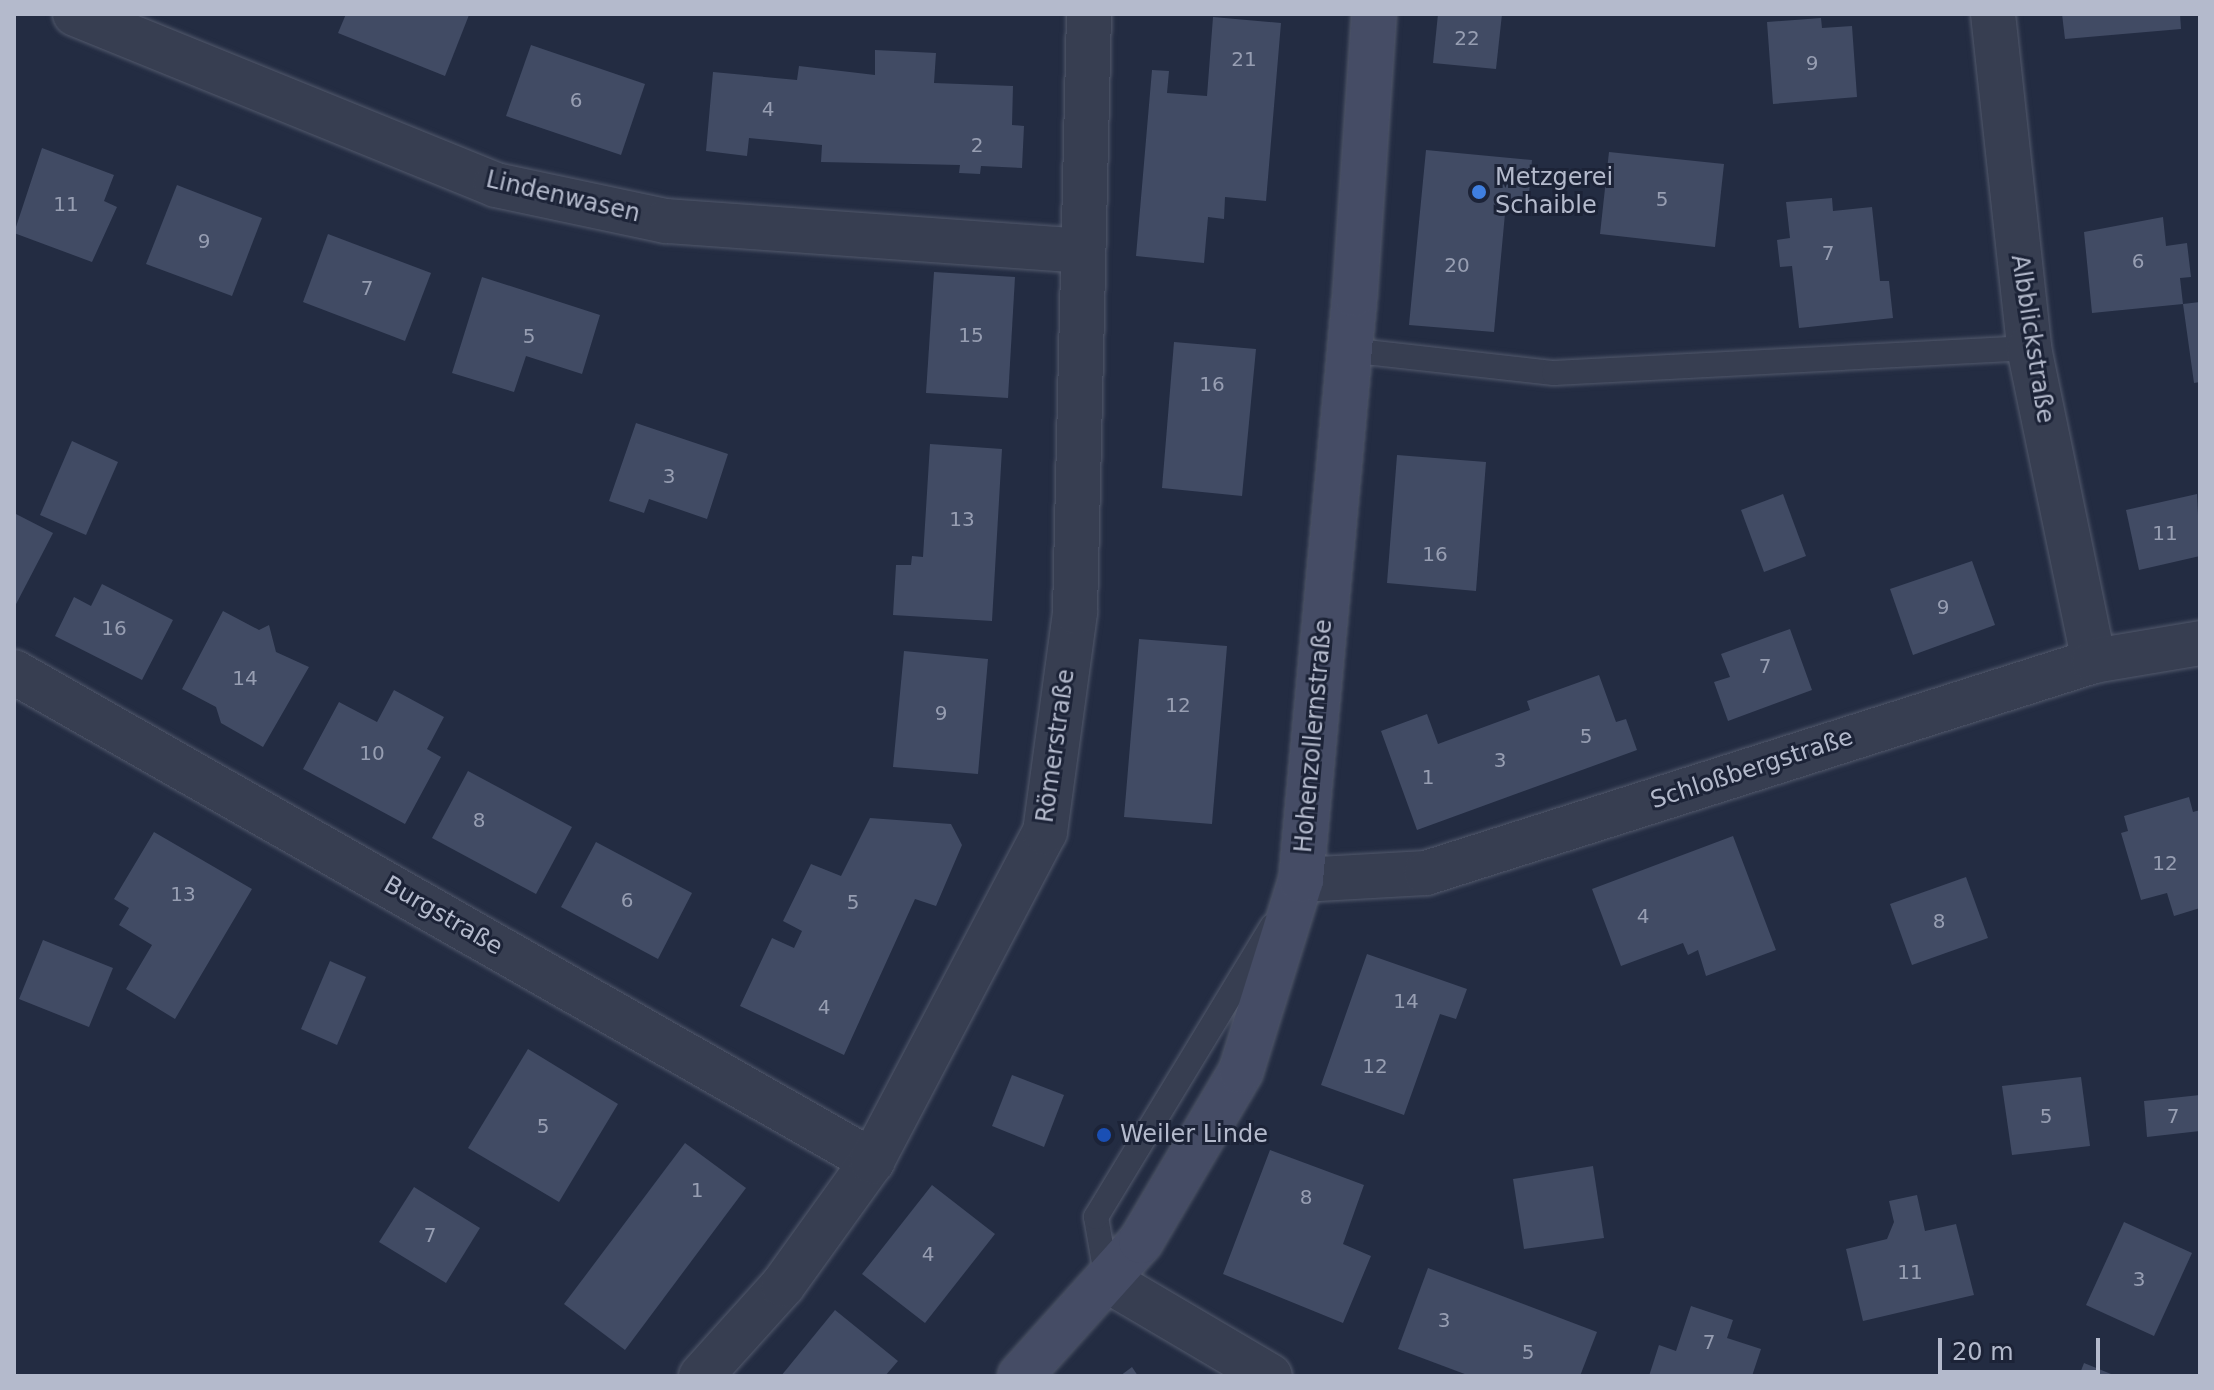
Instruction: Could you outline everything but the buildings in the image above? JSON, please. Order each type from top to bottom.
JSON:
[{"type":"main road","name":"Hohenzollernstraße","points":[[1020,1376],[1107,1280],[1162,1210],[1241,1071],[1301,880],[1374,14]]},
{"type":"street","name":"Lindenwasen","points":[[75,14],[496,185],[666,221],[1080,251]]},
{"type":"street","name":"Römerstraße","points":[[701,1376],[783,1285],[872,1161],[1045,832],[1075,612],[1080,251],[1089,14]]},
{"type":"street","name":"Albblickstraße","points":[[1993,14],[2029,348],[2094,661]]},
{"type":"street","name":"Schloßbergstraße","points":[[1301,880],[1426,873],[2094,661],[2200,643]]},
{"type":"street","name":"Burgstraße","points":[[14,672],[872,1161]]},
{"type":"street","points":[[1107,1280],[1270,1376]]},
{"type":"lane","points":[[1348,350],[1554,373],[2029,348]]},
{"type":"place","name":"Metzgerei Schaible","points":[[1479,192]]},
{"type":"place","name":"Weiler Linde","points":[[1104,1135]]}]
